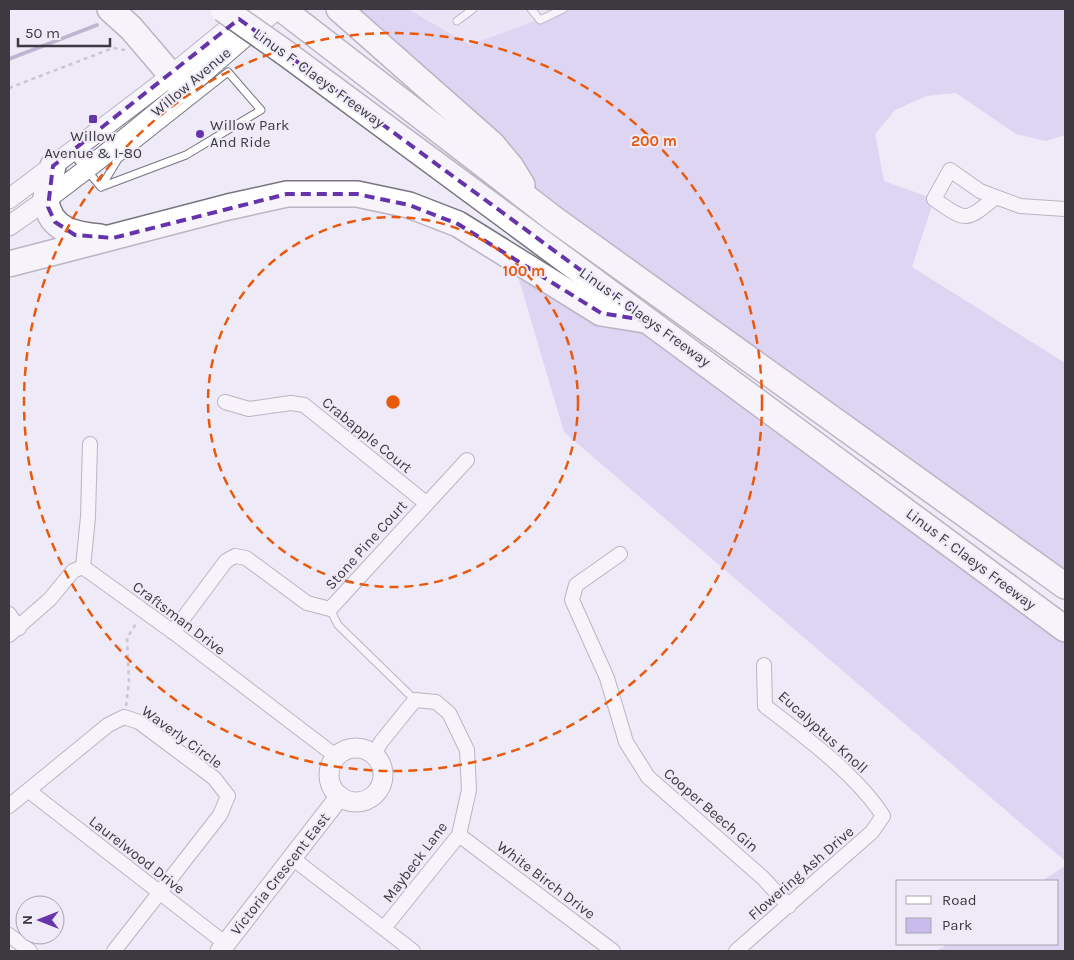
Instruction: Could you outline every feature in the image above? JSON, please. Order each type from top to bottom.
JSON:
[{"type":"highway","points":[[110,9],[131,28],[178,82]]},
{"type":"highway","name":"Linus F. Claeys Freeway","points":[[223,9],[650,321],[1065,629]]},
{"type":"highway","name":"Linus F. Claeys Freeway","points":[[282,9],[531,200],[554,220],[1065,586]]},
{"type":"highway","points":[[348,16],[492,144],[512,167],[531,200]]},
{"type":"highway","points":[[63,159],[46,200],[55,222],[75,235],[113,238]]},
{"type":"highway","points":[[9,264],[228,207],[287,194],[357,194],[409,205],[458,224],[601,312],[650,321]]},
{"type":"main road","name":"Willow Avenue","points":[[9,226],[86,168],[178,82],[252,9]]},
{"type":"main road","name":"Willow Avenue","points":[[9,199],[63,159],[178,82],[277,9]]},
{"type":"main road","points":[[357,749],[374,755],[380,763],[383,773],[382,784],[377,793],[369,799],[359,802],[349,801],[333,789],[330,780],[332,766],[337,758],[346,751],[357,749]]},
{"type":"main road","name":"Victoria Crescent East","points":[[223,947],[340,796]]},
{"type":"street","points":[[996,197],[1020,206],[1065,209]]},
{"type":"street","name":"Crabapple Court","points":[[226,402],[249,409],[291,403],[304,405],[426,503]]},
{"type":"street","points":[[9,614],[14,631],[50,599],[73,571],[83,567],[88,517],[90,444]]},
{"type":"street","name":"Stone Pine Court","points":[[173,632],[226,561],[235,556],[246,558],[307,603],[330,609],[467,460]]},
{"type":"street","name":"Cooper Beech Gin","points":[[620,554],[576,584],[572,600],[607,678],[626,742],[648,777],[763,878],[789,906]]},
{"type":"street","name":"Craftsman Drive","points":[[83,567],[173,632],[337,758]]},
{"type":"street","name":"Eucalyptus Knoll","points":[[764,665],[765,706],[795,729],[870,796],[883,816]]},
{"type":"street","points":[[374,755],[381,742],[415,700]]},
{"type":"street","name":"Maybeck Lane","points":[[384,928],[459,835],[470,790],[467,750],[449,713],[436,702],[415,700]]},
{"type":"street","name":"Waverly Circle","points":[[9,806],[108,725],[124,717],[139,722],[214,778],[228,796],[220,815],[114,951]]},
{"type":"street","name":"Laurelwood Drive","points":[[29,791],[223,947]]},
{"type":"street","name":"Flowering Ash Drive","points":[[736,951],[872,832],[883,816]]},
{"type":"street","name":"White Birch Drive","points":[[459,835],[613,951]]},
{"type":"street","points":[[292,858],[413,951]]},
{"type":"street","points":[[9,935],[30,951]]},
{"type":"lane","points":[[457,21],[473,9]]},
{"type":"lane","points":[[531,9],[540,20],[563,9]]},
{"type":"lane","points":[[228,72],[261,110],[186,155],[101,187],[118,159],[228,72]]},
{"type":"lane","points":[[63,159],[86,168],[101,187]]},
{"type":"lane","points":[[330,609],[338,625],[415,700]]},
{"type":"path","points":[[9,88],[112,48],[128,50]]},
{"type":"path","points":[[124,717],[128,694],[127,638],[130,631],[146,612]]},
{"type":"highlighted area","points":[[239,19],[650,321],[601,313],[458,224],[409,205],[357,194],[287,194],[113,238],[75,235],[55,222],[48,207],[53,166]]},
{"type":"shaded area","points":[[408,9],[566,9],[470,45]]},
{"type":"green space","points":[[339,9],[408,9],[470,45],[566,9],[1065,9],[1065,135],[1046,141],[1016,134],[956,93],[926,96],[895,110],[875,134],[884,181],[934,199],[912,267],[1065,363],[1065,586],[554,219]]},
{"type":"green space","points":[[510,249],[653,320],[1065,630],[1065,861],[564,432]]},
{"type":"green space","points":[[1065,866],[1065,951],[936,951],[946,945],[1059,945],[1059,880],[1044,880]]},
{"type":"waterway","points":[[9,59],[97,25]]},
{"type":"place","name":"Willow Avenue & I-80","points":[[93,119]]},
{"type":"place","name":"Willow Park And Ride","points":[[200,134]]}]
